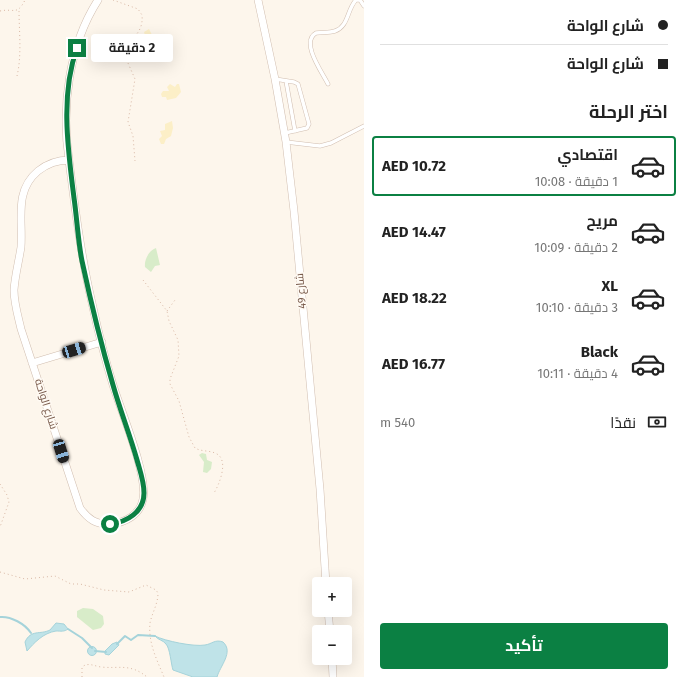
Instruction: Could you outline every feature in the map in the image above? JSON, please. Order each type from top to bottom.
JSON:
[{"type":"street","name":"شارع الواحة","points":[[69,160],[54,161],[44,166],[30,179],[22,193],[21,246],[14,289],[15,304],[32,363],[80,508],[87,518],[98,523],[123,522],[134,515],[142,505],[143,483],[102,342],[82,260],[69,160],[68,94],[74,57],[88,19],[98,0]]},
{"type":"street","name":"شارع 49","points":[[258,0],[275,79],[286,142],[318,466],[326,577]]},
{"type":"street","points":[[32,363],[102,342]]},
{"type":"street","points":[[332,665],[333,677]]},
{"type":"lane","points":[[328,84],[312,54],[311,38],[316,33],[330,32],[340,29],[356,0],[360,0],[364,6]]},
{"type":"lane","points":[[275,79],[298,84],[309,124],[307,128],[284,134]]},
{"type":"lane","points":[[286,81],[295,131]]},
{"type":"lane","points":[[286,142],[320,146],[331,143],[364,126]]},
{"type":"path","points":[[17,76],[20,32],[18,19],[19,10],[25,0]]},
{"type":"path","points":[[113,0],[138,9],[142,15],[138,35],[128,45],[124,54],[135,79],[128,122],[134,138],[134,161]]},
{"type":"path","points":[[0,11],[19,10]]},
{"type":"path","points":[[143,280],[167,311],[169,321],[178,340],[179,350],[177,362],[170,379],[170,384],[179,401],[193,446],[197,450],[207,451],[219,455],[222,466],[222,478],[214,493]]},
{"type":"path","points":[[167,311],[175,300]]},
{"type":"path","points":[[0,484],[8,495],[9,502],[0,527]]},
{"type":"path","points":[[0,572],[25,579],[55,576],[71,584],[104,590],[129,592],[142,585],[151,587],[158,593],[158,598],[150,624],[150,638],[164,677]]},
{"type":"path","points":[[82,677],[82,667],[88,664],[101,667],[122,666],[147,677]]},
{"type":"green space","points":[[156,248],[160,265],[155,266],[151,272],[145,267],[145,261],[149,253]]},
{"type":"green space","points":[[202,453],[206,454],[207,460],[212,462],[211,469],[207,473],[203,472],[204,462],[199,455]]},
{"type":"green space","points":[[83,608],[93,609],[103,616],[104,624],[101,628],[93,630],[77,617],[77,611]]},
{"type":"sand","points":[[149,29],[152,35],[157,36],[155,41],[160,42],[158,47],[163,49],[157,55],[154,53],[149,39],[146,39],[144,32]]},
{"type":"sand","points":[[170,84],[175,87],[179,84],[181,92],[176,98],[167,100],[166,97],[162,97],[161,94],[163,91],[169,91],[167,87]]},
{"type":"sand","points":[[172,121],[173,128],[171,136],[166,139],[164,144],[161,144],[159,139],[162,136],[160,131],[165,130],[165,124]]},
{"type":"water","points":[[56,623],[64,624],[68,629],[64,631],[51,632],[43,636],[27,651],[25,642],[30,635],[50,630]]},
{"type":"water","points":[[155,636],[172,642],[194,645],[205,645],[216,641],[223,642],[226,646],[227,655],[217,677],[193,677],[173,670],[167,646]]},
{"type":"water","points":[[117,642],[119,645],[109,655],[105,654],[105,651],[112,644]]},
{"type":"water","points":[[90,647],[94,647],[96,651],[94,655],[90,655],[88,653],[88,649]]},
{"type":"waterway","points":[[0,617],[17,621],[31,633]]},
{"type":"waterway","points":[[68,629],[82,638],[92,648]]},
{"type":"waterway","points":[[117,644],[125,636],[131,640],[138,635],[155,636]]},
{"type":"waterway","points":[[95,651],[106,652]]},
{"type":"route","points":[[77,48],[70,78],[67,117],[68,150],[82,260],[113,385],[133,445],[143,483],[144,493],[142,505],[134,515],[123,522],[110,524]]}]
